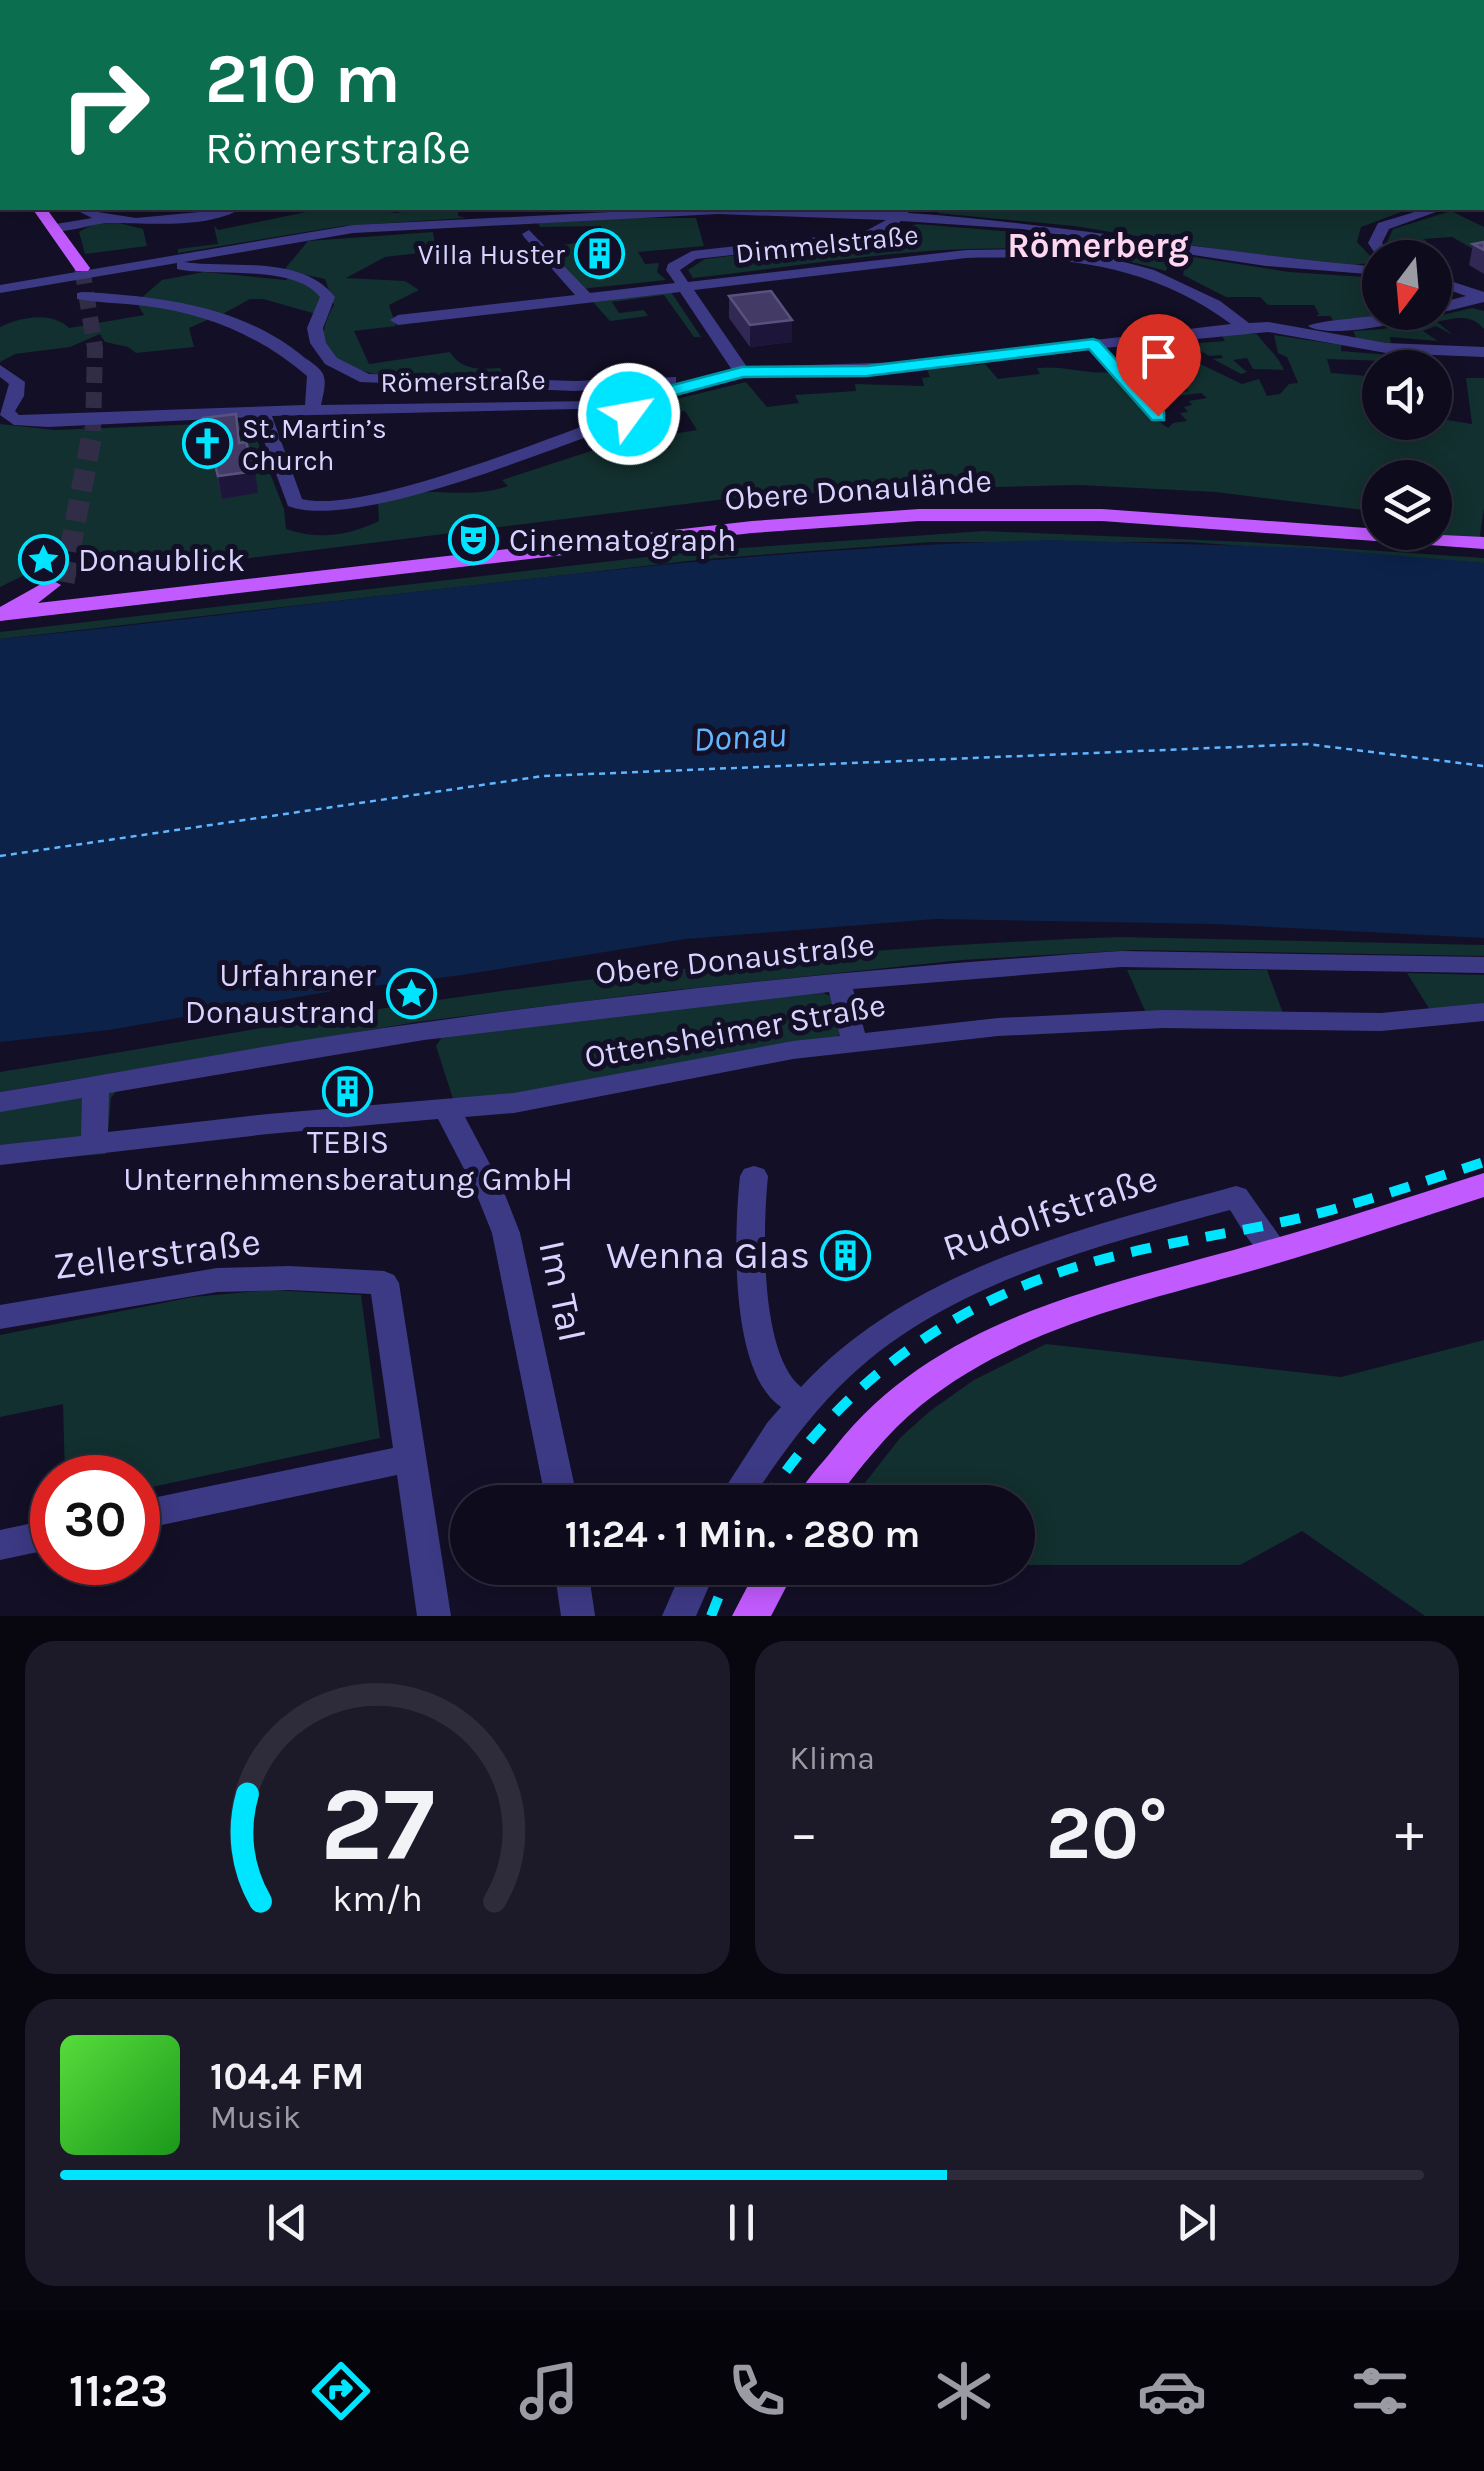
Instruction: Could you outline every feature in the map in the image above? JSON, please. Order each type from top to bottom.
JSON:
[{"type":"main road","points":[[41,210],[82,268]]},
{"type":"main road","name":"Obere Donaulände","points":[[4,614],[752,526],[919,515],[1102,515],[1484,543]]},
{"type":"main road","points":[[4,614],[57,584],[58,608]]},
{"type":"main road","points":[[825,1485],[887,1412],[944,1367],[980,1346],[1060,1310],[1275,1251],[1484,1185]]},
{"type":"main road","points":[[751,1616],[768,1585]]},
{"type":"street","points":[[83,210],[108,219],[156,224],[225,210]]},
{"type":"street","points":[[0,289],[313,234],[392,226],[695,210],[898,216],[1022,225],[1266,262],[1362,269]]},
{"type":"street","points":[[742,372],[673,270],[675,264],[692,255],[866,236],[914,210]]},
{"type":"street","points":[[1375,240],[1379,230],[1406,216],[1432,210]]},
{"type":"street","points":[[55,228],[108,219]]},
{"type":"street","points":[[156,224],[169,262]]},
{"type":"street","points":[[529,234],[585,297]]},
{"type":"street","name":"Dimmelstraße","points":[[398,320],[966,254],[1038,253],[1104,261],[1158,275],[1212,301],[1245,327]]},
{"type":"street","points":[[169,262],[191,269],[290,275],[318,283],[328,296],[315,328],[318,344],[330,362],[358,377],[405,383],[558,386],[698,382]]},
{"type":"street","points":[[116,298],[142,271],[140,267]]},
{"type":"street","points":[[1452,286],[1483,297]]},
{"type":"street","points":[[82,296],[197,311],[255,330],[315,374],[312,410]]},
{"type":"street","points":[[1452,305],[1483,297]]},
{"type":"street","name":"Römerstraße","points":[[0,370],[17,382],[16,396],[3,412],[14,420],[34,422],[629,402],[742,372],[867,371],[1245,327],[1344,334],[1484,352]]},
{"type":"street","points":[[1344,334],[1362,329]]},
{"type":"street","points":[[1093,344],[1158,416]]},
{"type":"street","points":[[262,412],[294,502],[300,507],[372,501],[406,492],[626,417],[631,410],[629,402]]},
{"type":"street","name":"Obere Donaustraße","points":[[0,1102],[357,1040],[612,1006],[839,982],[1121,959],[1484,965]]},
{"type":"street","points":[[839,982],[855,1044]]},
{"type":"street","name":"Ottensheimer Straße","points":[[0,1154],[579,1093],[748,1058],[1063,1021],[1381,1022],[1484,1012]]},
{"type":"street","points":[[94,1146],[96,1087]]},
{"type":"street","name":"Im Tal","points":[[451,1108],[452,1124],[482,1174],[506,1233],[558,1485]]},
{"type":"street","points":[[754,1176],[748,1250],[752,1302],[772,1376],[785,1393],[802,1404]]},
{"type":"street","name":"Rudolfstraße","points":[[743,1485],[773,1436],[802,1404],[911,1312],[997,1269],[1087,1238],[1236,1197],[1275,1251]]},
{"type":"street","name":"Zellerstraße","points":[[0,1318],[217,1280],[289,1278],[384,1283],[410,1458]]},
{"type":"street","points":[[160,1511],[410,1458],[434,1616]]},
{"type":"street","points":[[0,1545],[30,1539]]},
{"type":"street","points":[[573,1585],[578,1616]]},
{"type":"street","points":[[679,1616],[693,1585]]},
{"type":"green space","points":[[1407,210],[1361,227],[1357,242],[1362,247],[1362,264],[1354,265],[1228,251],[1074,226],[936,213]]},
{"type":"green space","points":[[311,211],[472,211],[458,212],[458,216],[466,218],[342,226],[178,253],[178,249],[218,244],[214,226],[218,230]]},
{"type":"green space","points":[[1451,211],[1484,227],[1484,255],[1452,237],[1388,240],[1393,229]]},
{"type":"green space","points":[[696,218],[704,246],[638,252],[645,264],[659,263],[657,272],[666,280],[581,289],[554,258],[567,251],[562,245],[606,239],[601,226],[540,227],[538,223]]},
{"type":"green space","points":[[119,223],[143,229],[147,246],[85,254],[79,232],[93,224]]},
{"type":"green space","points":[[917,224],[1053,235],[1174,252],[1166,271],[1108,257],[990,249],[871,256],[693,278],[688,270],[705,259],[877,238]]},
{"type":"green space","points":[[433,232],[436,251],[385,257],[346,278],[405,281],[419,290],[389,305],[396,326],[354,331],[369,364],[450,352],[466,366],[500,368],[497,381],[412,379],[351,367],[331,353],[324,333],[334,305],[325,279],[284,270],[308,241]]},
{"type":"green space","points":[[1187,256],[1289,272],[1362,277],[1362,317],[1334,321],[1330,316],[1316,316],[1319,314],[1314,305],[1268,305],[1260,297],[1226,297],[1183,275]]},
{"type":"green space","points":[[204,272],[286,280],[289,277],[322,292],[316,314],[263,299],[250,299],[221,315],[140,299],[162,280]]},
{"type":"green space","points":[[671,292],[701,337],[694,337],[664,295],[612,302],[619,313],[644,310],[648,316],[610,321],[592,301]]},
{"type":"green space","points":[[137,303],[214,317],[189,328],[194,347],[136,353],[105,342],[100,334],[70,347],[15,354],[0,362],[0,327],[8,323],[45,318],[69,328],[144,315]]},
{"type":"green space","points":[[1472,308],[1484,311],[1484,329],[1468,319],[1452,319],[1452,313]]},
{"type":"green space","points":[[1426,330],[1438,341],[1390,337],[1391,344],[1357,339],[1353,331]]},
{"type":"green space","points":[[1221,334],[1257,334],[1284,370],[1253,369],[1247,358],[1233,360],[1247,372],[1241,374],[1213,359],[1223,358],[1221,355],[1209,356],[1189,344],[1225,341]]},
{"type":"green space","points":[[1274,335],[1341,345],[1341,351],[1362,353],[1362,360],[1327,359],[1331,373],[1362,376],[1362,440],[1452,440],[1452,421],[1472,424],[1466,378],[1484,378],[1484,508],[1480,535],[1483,539],[1452,537],[1452,460],[1362,460],[1362,510],[1215,492],[1079,485],[742,497],[153,570],[93,568],[78,550],[36,557],[35,570],[0,587],[0,424],[55,430],[250,422],[284,509],[286,529],[333,535],[379,521],[378,504],[421,492],[468,493],[508,486],[502,480],[594,450],[591,447],[611,440],[633,458],[671,447],[660,436],[697,430],[685,411],[649,416],[644,410],[648,406],[746,382],[767,407],[799,403],[795,395],[856,391],[855,384],[924,386],[922,378],[930,377],[927,370],[985,364],[998,379],[1040,374],[1037,368],[1114,372],[1142,409],[1168,428],[1187,421],[1180,413],[1188,412],[1184,407],[1192,405],[1189,401],[1207,398],[1201,393],[1161,398],[1152,390],[1141,391],[1134,381],[1154,379],[1173,394],[1189,391],[1168,373],[1151,376],[1123,345],[1175,342],[1180,346],[1146,350],[1160,365],[1196,362],[1242,384],[1259,379],[1267,396],[1280,394],[1289,384],[1298,383],[1287,357],[1278,353]]},
{"type":"green space","points":[[984,531],[1248,542],[1484,558],[1484,563],[1189,542],[932,542],[706,559],[0,639],[0,632],[698,551]]},
{"type":"green space","points":[[1119,937],[1484,945],[1484,956],[1134,950],[962,960],[417,1022],[0,1092],[0,1072],[466,996],[652,972],[839,954]]},
{"type":"green space","points":[[1127,970],[1267,970],[1284,1016],[1146,1013]]},
{"type":"green space","points":[[1407,973],[1484,975],[1484,1004],[1430,1010]]},
{"type":"green space","points":[[818,991],[833,997],[840,1035],[834,1038],[512,1098],[454,1102],[436,1046],[442,1037]]},
{"type":"green space","points":[[117,1090],[111,1098],[106,1154],[0,1162],[0,1097]]},
{"type":"green space","points":[[270,1290],[361,1295],[380,1438],[160,1485],[160,1455],[64,1455],[63,1404],[0,1417],[0,1335],[193,1297]]},
{"type":"green space","points":[[1484,1340],[1484,1616],[1425,1616],[1302,1531],[1240,1565],[1035,1565],[1035,1485],[863,1485],[900,1438],[930,1411],[974,1380],[1046,1344],[1341,1377]]},
{"type":"water","name":"Donau","points":[[1051,540],[1310,548],[1484,563],[1484,938],[1212,924],[935,919],[686,939],[333,991],[109,1030],[0,1042],[0,639],[656,566],[919,545]]},
{"type":"building","points":[[771,291],[792,320],[750,325],[729,296]]},
{"type":"building","points":[[236,414],[239,443],[246,442],[255,471],[218,476],[203,418]]},
{"type":"ferry route","points":[[0,856],[543,776],[1307,744],[1484,766]]},
{"type":"tunnel","points":[[82,268],[95,348],[93,431]]},
{"type":"tunnel","points":[[64,582],[93,429]]},
{"type":"railway","points":[[776,1485],[827,1422],[862,1387],[900,1355],[984,1303],[1079,1266],[1312,1215],[1484,1162]]},
{"type":"railway","points":[[711,1616],[723,1585]]},
{"type":"place","name":"Villa Huster","points":[[600,254]]},
{"type":"place","name":"St. Martin’s Church","points":[[207,444]]},
{"type":"place","name":"Cinematograph","points":[[474,540]]},
{"type":"place","name":"Donaublick","points":[[43,560]]},
{"type":"place","name":"Urfahraner Donaustrand","points":[[411,993]]},
{"type":"place","name":"TEBIS Unternehmensberatung GmbH","points":[[348,1092]]},
{"type":"place","name":"Wenna Glas","points":[[845,1255]]},
{"type":"district","name":"Römerberg","points":[[1098,245]]},
{"type":"route","points":[[629,414],[629,402],[742,372],[867,371],[1093,344],[1158,416]]}]
